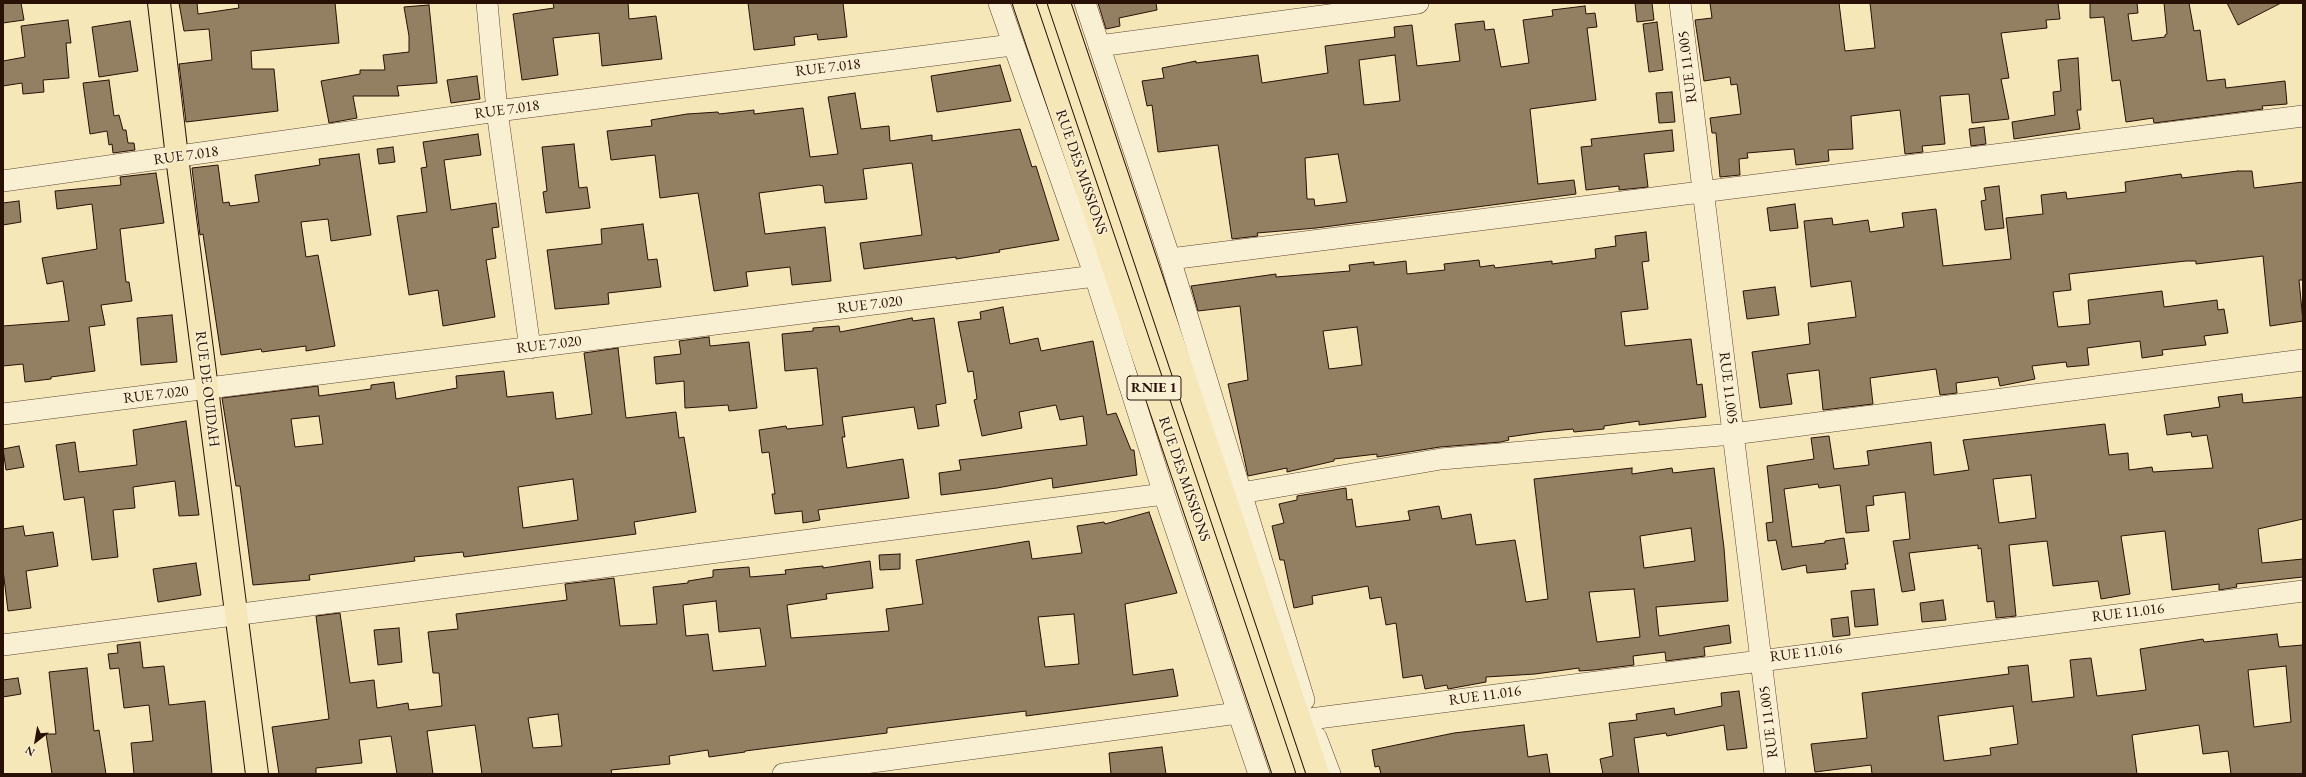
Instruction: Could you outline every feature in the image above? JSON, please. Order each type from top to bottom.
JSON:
[{"type":"main road","name":"RUE DE OUIDAH","points":[[159,3],[177,157],[258,774]]},
{"type":"main road","name":"RUE DES MISSIONS","points":[[1024,3],[1284,774]]},
{"type":"main road","name":"RNIE 1","points":[[1059,3],[1318,774]]},
{"type":"street","points":[[487,3],[497,111],[530,348]]},
{"type":"street","points":[[999,3],[1012,45],[1095,276],[1164,494],[1259,774]]},
{"type":"street","points":[[1085,3],[1170,259],[1310,719],[1330,774]]},
{"type":"street","points":[[1100,46],[1418,3]]},
{"type":"street","name":"RUE 11.005","points":[[1680,3],[1775,774]]},
{"type":"street","name":"RUE 7.018","points":[[3,181],[497,111],[1012,45]]},
{"type":"street","points":[[1170,259],[2303,116]]},
{"type":"street","name":"RUE 7.020","points":[[3,414],[1095,276]]},
{"type":"street","points":[[1241,493],[1441,459],[1733,434],[2303,360]]},
{"type":"street","points":[[3,645],[1164,494]]},
{"type":"street","name":"RUE 11.016","points":[[1310,719],[1761,659],[2303,591]]},
{"type":"street","points":[[783,774],[1238,713]]},
{"type":"building","points":[[3,3],[21,3],[24,20],[3,23]]},
{"type":"building","points":[[179,3],[197,3],[198,14],[239,8],[238,3],[335,3],[339,43],[251,51],[252,69],[274,69],[278,111],[186,122],[179,64],[212,60],[209,29],[184,31]]},
{"type":"building","points":[[553,3],[628,3],[629,19],[656,16],[662,59],[602,66],[599,33],[553,38],[558,75],[522,80],[513,14],[554,8]]},
{"type":"building","points":[[748,3],[843,3],[847,37],[818,40],[817,34],[794,37],[795,45],[754,50]]},
{"type":"building","points":[[1098,3],[1156,3],[1157,10],[1119,18],[1120,26],[1106,29]]},
{"type":"building","points":[[1635,3],[1652,3],[1654,20],[1637,22]]},
{"type":"building","points":[[1710,3],[1839,3],[1845,51],[1875,48],[1870,3],[2058,3],[2060,19],[2046,20],[2047,28],[2001,33],[2009,78],[2001,79],[2009,119],[1972,123],[1969,94],[1940,96],[1945,144],[1922,146],[1923,152],[1905,154],[1900,110],[1851,116],[1853,149],[1828,150],[1829,161],[1796,165],[1794,149],[1747,153],[1748,158],[1739,159],[1740,175],[1720,177],[1716,133],[1712,133],[1710,118],[1741,114],[1737,84],[1731,85],[1730,77],[1704,81],[1695,20],[1712,18]]},
{"type":"building","points":[[2090,3],[2137,3],[2138,13],[2128,14],[2132,41],[2165,37],[2167,34],[2164,3],[2189,3],[2194,31],[2200,30],[2207,81],[2225,79],[2226,88],[2285,81],[2287,104],[2262,106],[2263,109],[2154,123],[2153,118],[2126,122],[2120,80],[2112,81],[2104,17],[2090,18]]},
{"type":"building","points":[[2227,3],[2281,3],[2238,25]]},
{"type":"building","points":[[429,5],[437,83],[397,86],[399,96],[353,96],[357,118],[329,123],[321,81],[360,74],[360,70],[385,70],[383,55],[409,52],[409,36],[404,7]]},
{"type":"building","points":[[1585,6],[1586,14],[1595,13],[1597,27],[1587,28],[1596,100],[1530,109],[1538,184],[1574,180],[1576,194],[1316,228],[1257,233],[1258,236],[1232,239],[1218,145],[1158,152],[1152,105],[1147,106],[1142,81],[1164,78],[1162,68],[1196,61],[1196,63],[1258,55],[1262,83],[1328,73],[1325,46],[1395,37],[1394,27],[1412,25],[1417,66],[1460,61],[1455,24],[1484,21],[1485,30],[1494,29],[1501,67],[1529,63],[1523,20],[1553,16],[1552,10]],"holes":[[[1395,55],[1400,101],[1364,105],[1359,60]],[[1338,154],[1347,202],[1315,206],[1314,199],[1307,199],[1305,158]]]},
{"type":"building","points":[[68,20],[71,43],[66,43],[69,78],[43,80],[44,92],[23,94],[22,83],[3,86],[3,61],[25,57],[21,26]]},
{"type":"building","points":[[130,21],[138,71],[99,77],[92,27]]},
{"type":"building","points":[[1657,22],[1663,70],[1649,72],[1643,24]]},
{"type":"building","points":[[2078,58],[2081,110],[2077,110],[2080,129],[2014,139],[2012,122],[2055,115],[2053,92],[2061,91],[2058,60]]},
{"type":"building","points":[[1000,65],[1011,101],[937,112],[931,76]]},
{"type":"building","points":[[477,76],[480,99],[451,103],[447,80]]},
{"type":"building","points":[[109,80],[114,116],[119,115],[123,130],[126,130],[128,143],[134,143],[135,150],[113,153],[112,144],[109,145],[107,131],[90,134],[83,83]]},
{"type":"building","points":[[1672,92],[1675,122],[1659,123],[1656,93]]},
{"type":"building","points":[[855,93],[861,129],[889,126],[890,141],[932,135],[932,141],[1020,129],[1032,167],[1036,166],[1059,240],[956,259],[956,257],[864,269],[860,243],[922,235],[912,163],[863,169],[867,199],[825,203],[823,186],[819,185],[759,193],[765,234],[825,227],[831,281],[792,285],[790,267],[746,272],[748,286],[714,291],[698,193],[660,198],[655,155],[611,160],[607,131],[652,126],[651,120],[687,114],[718,112],[719,114],[754,110],[754,114],[803,108],[810,157],[838,154],[828,97]]},
{"type":"building","points":[[1984,127],[1986,144],[1971,146],[1969,129]]},
{"type":"building","points":[[1672,130],[1674,151],[1644,154],[1648,187],[1619,190],[1619,186],[1586,190],[1581,147],[1592,146],[1591,139]]},
{"type":"building","points":[[478,134],[481,155],[444,160],[451,210],[496,203],[499,227],[492,228],[496,258],[486,260],[495,317],[443,326],[438,290],[409,295],[397,216],[427,212],[421,168],[427,167],[423,142]]},
{"type":"building","points":[[574,144],[579,188],[587,187],[590,208],[546,213],[543,192],[547,191],[542,147]]},
{"type":"building","points":[[393,147],[395,162],[379,164],[377,149]]},
{"type":"building","points":[[359,154],[371,235],[331,241],[328,219],[301,222],[306,257],[318,255],[335,346],[306,351],[306,346],[262,352],[261,349],[221,355],[203,234],[200,235],[192,168],[218,165],[223,203],[229,202],[230,206],[259,202],[255,175],[320,165],[319,159]]},
{"type":"building","points":[[2238,171],[2252,171],[2254,188],[2303,182],[2303,280],[2299,280],[2303,321],[2270,326],[2263,256],[2196,264],[2196,261],[2186,261],[2069,274],[2071,290],[2053,292],[2058,327],[2090,324],[2088,300],[2162,291],[2164,307],[2217,300],[2218,310],[2224,309],[2228,333],[2204,336],[2206,345],[2162,350],[2163,355],[2142,358],[2140,341],[2087,348],[2089,365],[2067,367],[2066,362],[2032,366],[2035,379],[2000,386],[1998,377],[1956,383],[1957,393],[1940,395],[1936,369],[1870,378],[1873,404],[1823,410],[1819,370],[1787,374],[1792,404],[1760,408],[1752,352],[1810,344],[1808,323],[1856,317],[1851,281],[1811,287],[1804,221],[1832,218],[1833,225],[1868,220],[1870,232],[1904,227],[1902,213],[1936,209],[1943,266],[2011,259],[2006,218],[2043,214],[2041,195],[2066,192],[2067,199],[2126,192],[2125,182],[2181,174],[2182,178]]},
{"type":"building","points":[[156,173],[164,223],[120,229],[126,282],[129,282],[132,301],[101,305],[105,325],[89,327],[95,371],[25,382],[23,364],[3,366],[3,326],[69,321],[63,281],[47,284],[42,258],[97,249],[92,204],[57,209],[55,191],[121,185],[120,177]]},
{"type":"building","points":[[1999,186],[2004,228],[1985,230],[1981,201],[1986,200],[1984,188]]},
{"type":"building","points":[[19,201],[21,222],[3,225],[3,203]]},
{"type":"building","points":[[1795,204],[1798,228],[1770,231],[1767,208]]},
{"type":"building","points":[[643,224],[648,260],[657,259],[661,287],[608,293],[609,304],[555,309],[547,250],[602,244],[601,229]]},
{"type":"building","points":[[1646,232],[1649,261],[1642,262],[1648,309],[1621,312],[1625,346],[1691,339],[1697,385],[1702,384],[1706,417],[1639,425],[1639,421],[1604,426],[1604,429],[1574,432],[1573,429],[1543,432],[1508,437],[1509,440],[1501,442],[1440,447],[1377,457],[1377,454],[1334,459],[1334,461],[1287,472],[1287,468],[1248,476],[1228,384],[1248,380],[1240,306],[1198,311],[1191,286],[1276,274],[1276,277],[1350,271],[1349,265],[1374,262],[1374,265],[1406,261],[1407,274],[1445,270],[1444,264],[1479,260],[1480,267],[1494,265],[1495,268],[1552,261],[1552,264],[1596,258],[1595,249],[1616,246],[1615,236]],"holes":[[[1357,327],[1362,365],[1329,369],[1323,331]]]},
{"type":"building","points":[[1775,287],[1779,315],[1747,319],[1743,291]]},
{"type":"building","points":[[1003,307],[1010,344],[1038,338],[1041,351],[1093,341],[1107,415],[1116,413],[1131,450],[1134,450],[1137,475],[1053,488],[1052,478],[997,488],[941,495],[939,473],[961,470],[959,460],[1087,445],[1083,416],[1060,420],[1056,405],[1019,412],[1022,428],[982,436],[974,400],[977,399],[973,371],[968,372],[958,322],[981,319],[980,312]]},
{"type":"building","points":[[172,315],[177,362],[141,365],[137,318]]},
{"type":"building","points":[[912,318],[913,321],[934,318],[946,403],[936,405],[939,426],[918,429],[914,407],[842,417],[845,437],[842,437],[847,468],[903,459],[909,498],[818,510],[820,520],[803,523],[802,511],[775,514],[772,494],[775,494],[769,452],[762,453],[759,430],[786,426],[787,429],[823,425],[817,368],[785,371],[782,334],[813,331],[813,328],[839,326],[840,332]]},
{"type":"building","points":[[709,337],[710,346],[749,342],[757,408],[729,411],[728,405],[685,408],[684,381],[656,384],[654,357],[681,354],[679,341]]},
{"type":"building","points":[[618,348],[626,418],[676,412],[679,438],[684,437],[696,512],[634,522],[636,534],[464,557],[463,552],[414,557],[415,561],[309,575],[310,580],[253,585],[240,486],[236,486],[222,398],[318,386],[319,396],[371,389],[371,385],[394,382],[396,399],[457,388],[456,376],[504,371],[507,397],[553,392],[556,419],[592,414],[584,353]],"holes":[[[319,416],[323,444],[295,447],[291,419]],[[573,479],[578,520],[523,528],[518,487]]]},
{"type":"building","points":[[2242,394],[2243,403],[2303,397],[2303,519],[2258,529],[2262,563],[2303,559],[2303,577],[2236,584],[2237,587],[2219,590],[2219,584],[2172,590],[2165,531],[2121,536],[2130,594],[2101,599],[2098,581],[2053,586],[2047,541],[2009,545],[2016,616],[1996,618],[1994,601],[1987,602],[1981,548],[1978,549],[1978,545],[1909,553],[1915,590],[1902,592],[1893,541],[1910,539],[1905,492],[1873,496],[1874,505],[1866,506],[1869,531],[1846,533],[1840,485],[1819,488],[1818,484],[1784,489],[1792,547],[1825,543],[1825,541],[1844,538],[1848,564],[1845,564],[1846,569],[1807,573],[1806,565],[1782,570],[1776,540],[1768,541],[1766,523],[1773,522],[1767,466],[1814,459],[1811,438],[1829,436],[1834,469],[1869,465],[1867,451],[1931,442],[1934,475],[1969,470],[1963,440],[2105,424],[2109,455],[2128,453],[2129,470],[2152,467],[2153,472],[2213,468],[2207,435],[2192,437],[2191,432],[2167,435],[2164,415],[2220,407],[2218,397]],"holes":[[[2031,475],[2036,518],[1999,523],[1993,479]]]},
{"type":"building","points":[[186,421],[199,515],[179,516],[175,481],[133,487],[135,508],[113,510],[118,557],[92,560],[84,497],[64,500],[56,445],[75,442],[79,472],[137,465],[133,430]]},
{"type":"building","points":[[19,446],[24,467],[6,470],[3,449]]},
{"type":"building","points":[[1632,468],[1632,474],[1672,468],[1673,473],[1714,468],[1724,548],[1728,601],[1656,607],[1659,636],[1729,625],[1731,643],[1704,647],[1705,656],[1666,661],[1665,652],[1633,656],[1634,665],[1594,670],[1579,671],[1579,668],[1535,674],[1486,677],[1486,682],[1448,689],[1447,685],[1425,689],[1422,675],[1403,678],[1396,623],[1386,625],[1381,597],[1370,599],[1368,586],[1312,596],[1313,604],[1294,608],[1284,560],[1280,560],[1272,526],[1284,523],[1279,504],[1297,500],[1297,496],[1346,488],[1347,500],[1352,499],[1356,527],[1410,520],[1408,511],[1439,506],[1442,519],[1471,514],[1476,545],[1515,540],[1526,602],[1548,599],[1534,479]],"holes":[[[1691,528],[1695,561],[1644,568],[1640,536]],[[1634,589],[1640,637],[1597,642],[1589,592]]]},
{"type":"building","points":[[1149,512],[1177,593],[1125,604],[1133,675],[1173,669],[1178,696],[1026,716],[1026,711],[887,728],[887,733],[709,757],[708,750],[669,756],[670,764],[611,770],[612,774],[482,774],[475,725],[427,731],[433,774],[397,774],[391,736],[359,740],[362,763],[316,768],[316,774],[279,774],[272,727],[329,719],[316,616],[340,613],[350,683],[374,680],[377,708],[408,703],[409,710],[442,706],[439,673],[433,673],[428,632],[458,629],[456,614],[567,600],[565,584],[614,578],[620,626],[657,624],[653,587],[688,583],[688,581],[713,577],[713,570],[749,567],[750,577],[786,574],[785,570],[823,566],[823,568],[870,561],[873,588],[826,594],[827,599],[787,605],[791,638],[889,631],[886,609],[923,604],[916,560],[1029,541],[1032,559],[1082,553],[1077,526],[1104,522],[1105,524]],"holes":[[[716,601],[719,632],[760,628],[766,666],[713,671],[708,634],[686,636],[683,605]],[[1074,614],[1079,664],[1045,667],[1038,617]],[[558,714],[562,746],[533,748],[528,718]]]},
{"type":"building","points":[[23,526],[25,536],[53,532],[58,566],[26,571],[31,608],[8,611],[3,570],[3,529]]},
{"type":"building","points":[[900,554],[900,569],[880,570],[879,555]]},
{"type":"building","points":[[196,563],[201,595],[158,602],[153,569]]},
{"type":"building","points":[[1874,589],[1878,625],[1855,627],[1851,591]]},
{"type":"building","points":[[1943,600],[1946,620],[1922,622],[1920,603]]},
{"type":"building","points":[[1848,617],[1850,635],[1833,637],[1831,619]]},
{"type":"building","points":[[399,628],[402,662],[378,665],[374,630]]},
{"type":"building","points":[[2277,634],[2279,647],[2303,645],[2303,774],[2231,774],[2228,751],[2203,754],[2199,725],[2132,735],[2137,774],[1872,774],[1871,765],[1815,772],[1811,744],[1867,738],[1862,693],[2009,674],[2008,667],[2028,665],[2032,702],[2074,697],[2070,660],[2091,658],[2097,696],[2146,690],[2140,649],[2203,639],[2204,642]],"holes":[[[2286,666],[2291,722],[2254,727],[2248,670]],[[2013,706],[2018,744],[1990,748],[1991,755],[1944,761],[1938,716]]]},
{"type":"building","points":[[140,642],[143,668],[164,666],[169,705],[205,701],[212,774],[134,774],[131,743],[153,741],[149,705],[124,708],[119,668],[110,669],[108,654],[118,653],[117,645]]},
{"type":"building","points":[[87,668],[94,731],[99,730],[106,774],[52,774],[46,734],[56,734],[49,672]]},
{"type":"building","points":[[18,678],[21,694],[3,697],[3,680]]},
{"type":"building","points":[[1739,691],[1747,748],[1727,750],[1724,725],[1667,736],[1666,733],[1634,738],[1639,774],[1603,774],[1600,759],[1613,756],[1609,723],[1637,720],[1636,714],[1674,708],[1675,715],[1722,706],[1721,693]]},
{"type":"building","points":[[1524,725],[1528,757],[1547,754],[1550,774],[1381,774],[1379,766],[1375,767],[1372,750],[1454,733]]},
{"type":"building","points":[[1162,747],[1166,774],[1111,774],[1109,753]]}]
